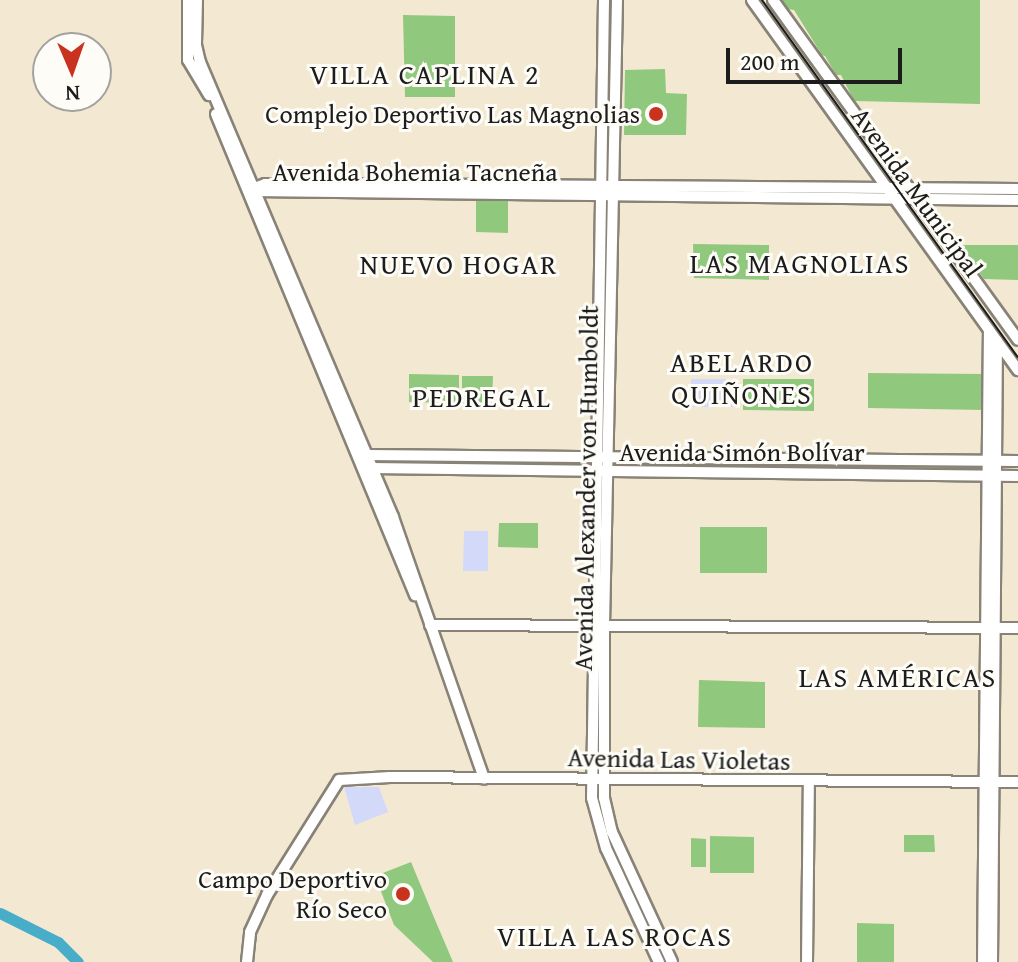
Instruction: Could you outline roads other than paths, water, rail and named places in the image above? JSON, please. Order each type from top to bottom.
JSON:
[{"type":"street","points":[[188,0],[188,60],[205,87],[254,190]]},
{"type":"street","points":[[197,0],[196,45],[200,62],[430,625]]},
{"type":"street","name":"Avenida Alexander von Humboldt","points":[[604,0],[602,473],[593,808],[602,839],[659,962]]},
{"type":"street","name":"Avenida Alexander von Humboldt","points":[[602,456],[615,190],[617,0]]},
{"type":"street","name":"Avenida Municipal","points":[[752,0],[1018,370]]},
{"type":"street","name":"Avenida Municipal","points":[[773,0],[1018,340]]},
{"type":"street","name":"Avenida Bohemia Tacneña","points":[[254,190],[908,187],[1018,200]]},
{"type":"street","name":"Avenida Bohemia Tacneña","points":[[615,190],[916,198],[1018,189]]},
{"type":"street","points":[[989,330],[992,460]]},
{"type":"street","points":[[992,962],[989,782],[991,476],[997,341]]},
{"type":"street","name":"Avenida Simón Bolívar","points":[[364,460],[602,456],[1018,461]]},
{"type":"street","points":[[364,460],[373,469],[484,779]]},
{"type":"street","name":"Avenida Simón Bolívar","points":[[373,469],[1018,476]]},
{"type":"street","points":[[430,625],[1018,628]]},
{"type":"street","name":"Avenida Alexander von Humboldt","points":[[599,626],[604,781],[612,832],[672,962]]},
{"type":"street","name":"Avenida Las Violetas","points":[[247,962],[250,932],[267,895],[339,780],[390,777],[809,783],[1018,782]]},
{"type":"street","points":[[983,962],[989,782]]},
{"type":"street","points":[[807,962],[809,783]]},
{"type":"waterway","points":[[0,913],[58,942],[78,962]]},
{"type":"railway","points":[[762,0],[1018,357]]},
{"type":"place","name":"Complejo Deportivo Las Magnolias","points":[[656,114]]},
{"type":"place","name":"Campo Deportivo Río Seco","points":[[403,894]]},
{"type":"district","name":"VILLA CAPLINA 2","points":[[425,74]]},
{"type":"district","name":"LAS MAGNOLIAS","points":[[800,263]]},
{"type":"district","name":"NUEVO HOGAR","points":[[459,264]]},
{"type":"district","name":"ABELARDO QUIÑONES","points":[[742,378]]},
{"type":"district","name":"PEDREGAL","points":[[482,397]]},
{"type":"district","name":"LAS AMÉRICAS","points":[[898,677]]},
{"type":"district","name":"VILLA LAS ROCAS","points":[[615,936]]}]
